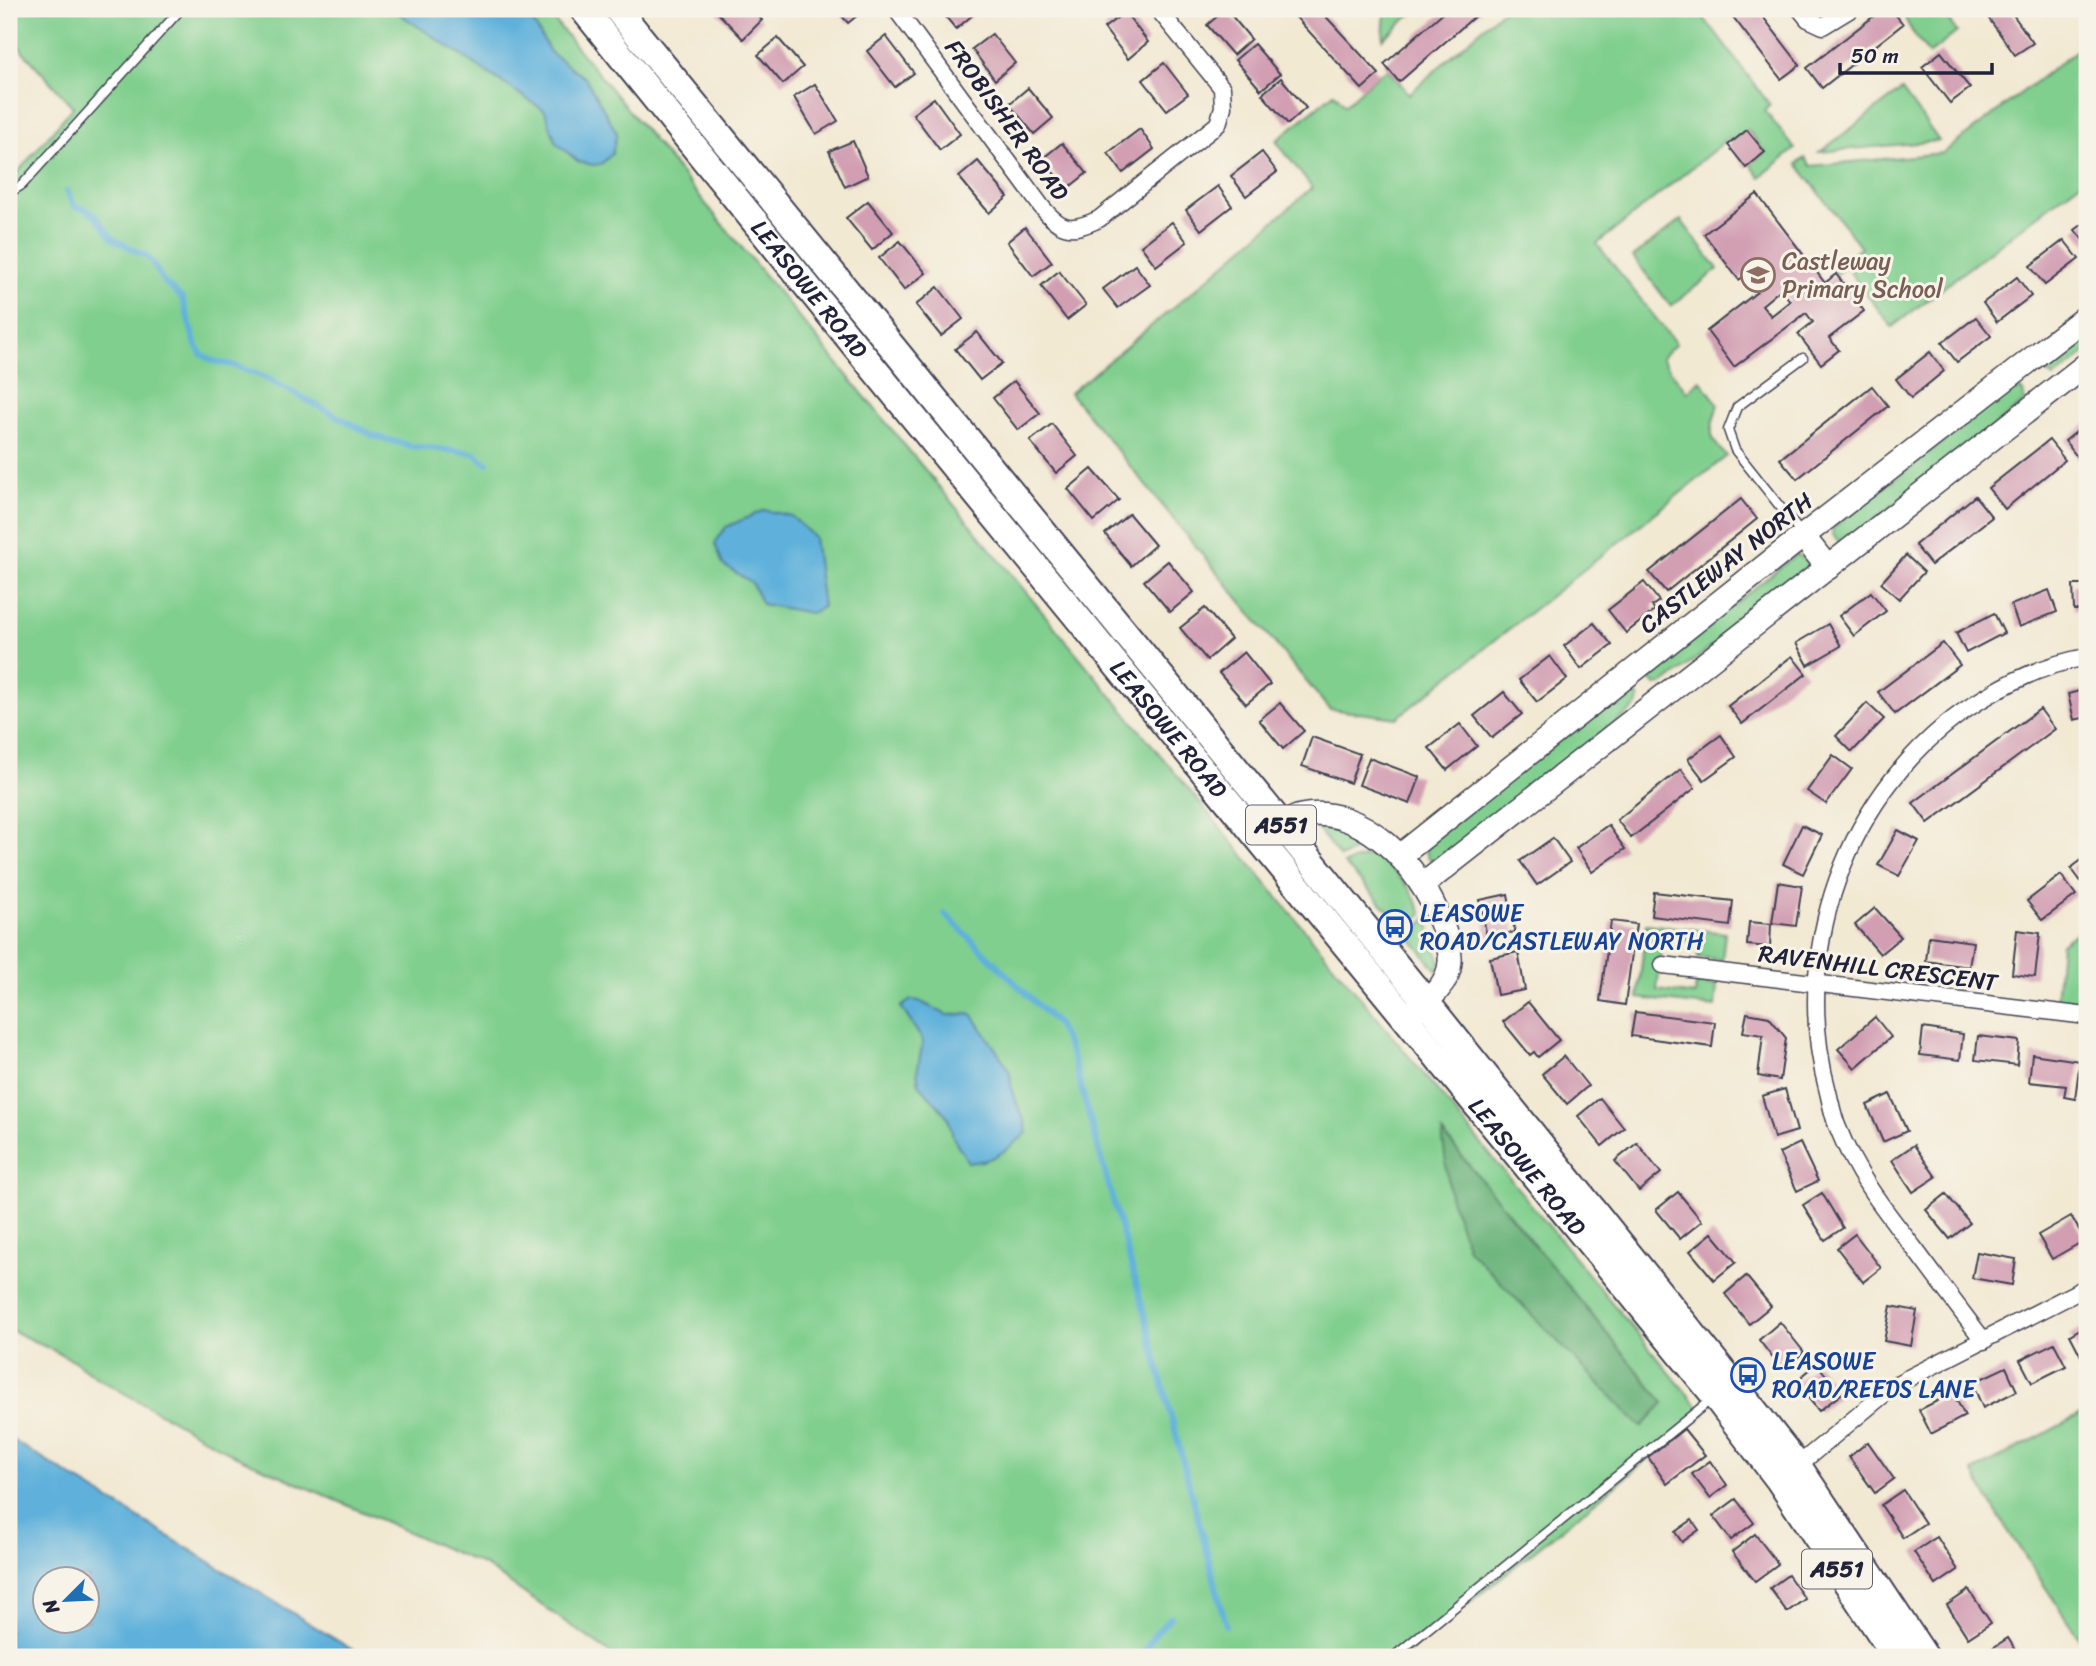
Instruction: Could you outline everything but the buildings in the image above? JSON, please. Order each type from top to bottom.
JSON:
[{"type":"main road","name":"LEASOWE ROAD","points":[[583,9],[1416,1010],[1724,1389],[1925,1657]]},
{"type":"main road","name":"LEASOWE ROAD","points":[[617,9],[1273,835]]},
{"type":"main road","name":"LEASOWE ROAD","points":[[1789,1473],[1896,1657]]},
{"type":"street","name":"FROBISHER ROAD","points":[[896,9],[1041,206],[1052,220],[1068,229],[1099,219],[1218,124],[1223,107],[1222,88],[1158,9]]},
{"type":"street","points":[[1800,9],[1808,19],[1823,26],[1851,9]]},
{"type":"street","name":"CASTLEWAY NORTH","points":[[1401,855],[1803,536],[2087,316]]},
{"type":"street","points":[[2027,363],[2049,394]]},
{"type":"street","points":[[1424,884],[2087,364]]},
{"type":"street","points":[[1803,536],[1828,568]]},
{"type":"street","points":[[1984,1341],[1864,1182],[1842,1137],[1821,1069],[1815,1023],[1820,940],[1830,899],[1869,811],[1900,769],[1934,733],[1976,703],[2021,677],[2087,657]]},
{"type":"street","points":[[1633,671],[1657,701]]},
{"type":"street","points":[[1273,835],[1297,817],[1318,814],[1350,821],[1401,855],[1424,884],[1445,933],[1450,963],[1441,988],[1416,1010]]},
{"type":"street","name":"RAVENHILL CRESCENT","points":[[1664,965],[2087,1016]]},
{"type":"street","points":[[1789,1473],[1895,1385],[2087,1287]]},
{"type":"lane","points":[[9,193],[22,185],[181,9]]},
{"type":"lane","points":[[1803,358],[1737,407],[1728,430],[1735,450],[1803,536]]},
{"type":"lane","points":[[1393,1657],[1724,1389]]},
{"type":"green space","points":[[9,9],[169,9],[175,15],[181,9],[545,9],[1704,1414],[1402,1657],[616,1657],[485,1566],[236,1456],[94,1376],[73,1360],[9,1329],[9,213],[11,180],[73,107],[9,36]]},
{"type":"green space","points":[[1385,9],[1417,9],[1383,39]]},
{"type":"green space","points":[[1504,9],[1697,9],[1770,105],[1765,111],[1795,149],[1760,177],[1750,164],[1765,152],[1748,130],[1732,142],[1729,138],[1597,244],[1676,344],[1661,358],[1687,392],[1700,380],[1718,404],[1713,420],[1713,438],[1727,456],[1397,718],[1329,709],[1070,393],[1312,188],[1276,141],[1334,93],[1345,105],[1388,69],[1409,94]]},
{"type":"green space","points":[[1902,9],[1941,9],[1957,32],[1929,54],[1909,26]]},
{"type":"green space","points":[[2081,47],[2087,55],[2087,177],[1892,327],[1846,267],[1836,274],[1833,269],[1861,247],[1797,164],[1805,158],[1811,166],[1943,153]]},
{"type":"green space","points":[[1902,90],[1939,141],[1820,152]]},
{"type":"green space","points":[[1681,220],[1718,269],[1671,306],[1633,257]]},
{"type":"green space","points":[[2087,329],[2087,352],[2054,378],[2045,372],[2045,363]]},
{"type":"green space","points":[[2012,387],[2023,391],[2025,402],[1842,545],[1832,534],[1833,528]]},
{"type":"green space","points":[[1797,554],[1809,563],[1810,570],[1664,684],[1655,685],[1650,678],[1654,668]]},
{"type":"green space","points":[[1625,689],[1635,692],[1639,699],[1637,706],[1440,861],[1430,859],[1426,852],[1428,843]]},
{"type":"green space","points":[[1327,826],[1365,845],[1340,858],[1318,829]]},
{"type":"green space","points":[[1377,853],[1410,889],[1422,913],[1407,930],[1344,864]]},
{"type":"green space","points":[[1427,918],[1440,963],[1437,971],[1410,937]]},
{"type":"green space","points":[[1646,924],[1725,933],[1722,960],[1698,957],[1699,942],[1663,938],[1657,990],[1695,995],[1696,983],[1717,986],[1715,1007],[1638,998]]},
{"type":"green space","points":[[2087,925],[2087,1003],[2056,1001],[2061,944]]},
{"type":"green space","points":[[1442,1132],[1664,1403],[1641,1427],[1468,1249],[1450,1196]]},
{"type":"green space","points":[[2087,1411],[2087,1650],[2003,1523],[1973,1472]]},
{"type":"water","points":[[392,9],[526,9],[550,52],[586,79],[617,133],[612,154],[601,164],[579,162],[556,143],[545,111]]},
{"type":"water","points":[[764,510],[791,516],[814,537],[823,607],[811,613],[762,604],[751,582],[723,565],[715,543],[726,527]]},
{"type":"water","points":[[911,1000],[919,1001],[947,1015],[972,1014],[1005,1063],[1027,1133],[1000,1154],[977,1162],[968,1162],[953,1137],[948,1117],[919,1084],[917,1072],[923,1041],[901,1007]]},
{"type":"water","points":[[9,1438],[364,1657],[9,1657]]},
{"type":"waterway","points":[[67,191],[74,206],[95,215],[113,239],[146,256],[163,281],[182,298],[195,343],[201,354],[213,361],[264,377],[374,436],[411,446],[473,453],[487,463]]},
{"type":"waterway","points":[[945,914],[1057,1024],[1072,1055],[1138,1290],[1226,1625]]},
{"type":"waterway","points":[[1141,1657],[1154,1635],[1171,1617]]},
{"type":"place","name":"Castleway Primary School","points":[[1758,275]]},
{"type":"place","name":"LEASOWE ROAD/CASTLEWAY NORTH","points":[[1395,927]]},
{"type":"place","name":"LEASOWE ROAD/REEDS LANE","points":[[1748,1375]]}]
